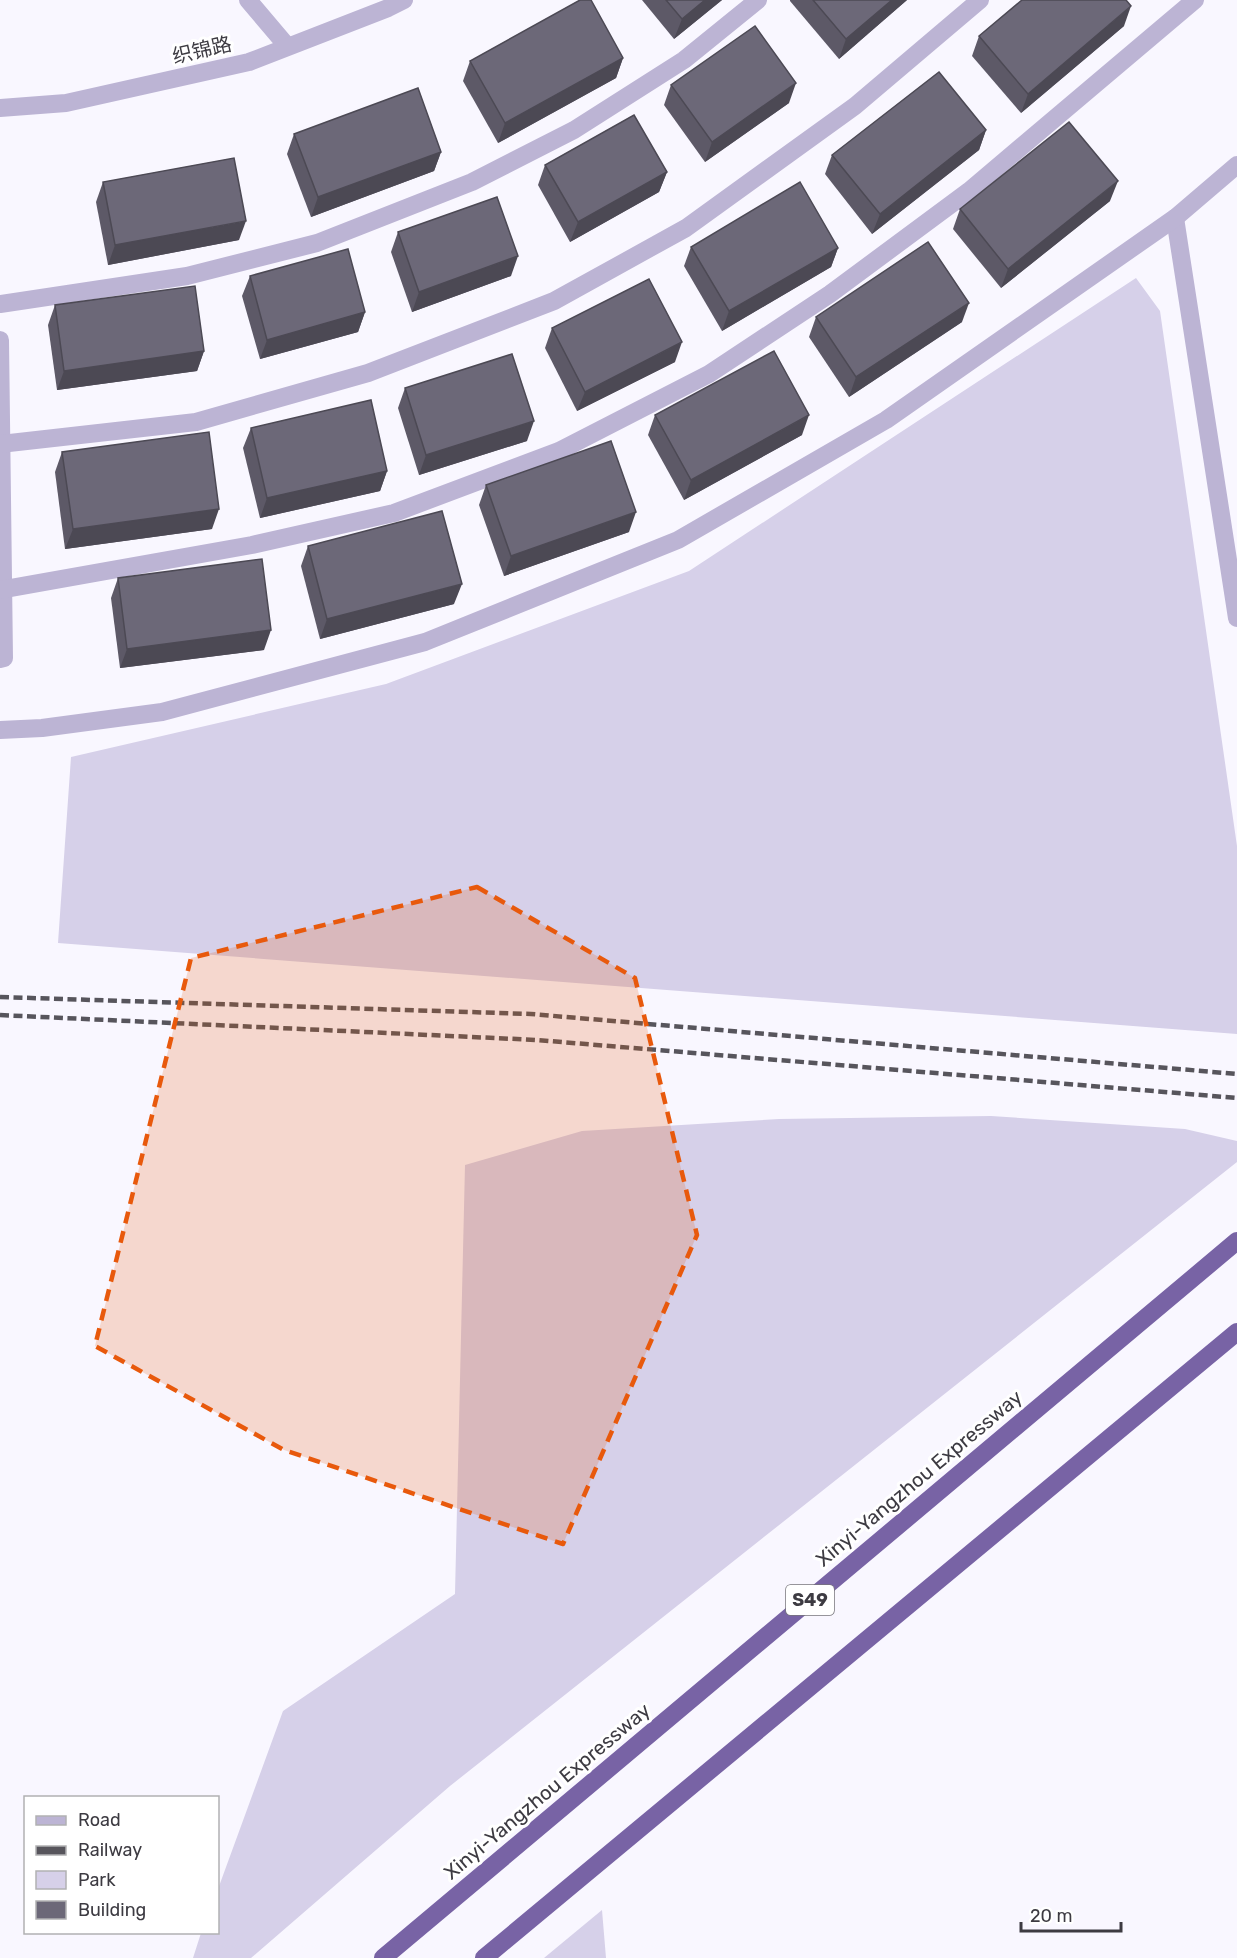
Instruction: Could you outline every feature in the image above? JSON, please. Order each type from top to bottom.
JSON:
[{"type":"highway","name":"Xinyi-Yangzhou Expressway","points":[[382,1958],[1237,1241]]},
{"type":"highway","points":[[484,1958],[1237,1332]]},
{"type":"street","points":[[248,0],[287,46]]},
{"type":"street","name":"织锦路","points":[[0,108],[66,103],[249,62],[404,0]]},
{"type":"street","points":[[0,304],[187,276],[317,243],[472,182],[574,130],[684,60],[758,0]]},
{"type":"street","points":[[1,444],[196,422],[368,373],[554,302],[686,228],[855,106],[980,0]]},
{"type":"street","points":[[2,590],[252,545],[394,513],[559,451],[709,374],[830,294],[969,191],[1195,0]]},
{"type":"street","points":[[0,730],[42,728],[162,712],[425,642],[678,540],[886,420],[1175,218],[1237,165]]},
{"type":"street","points":[[1175,218],[1237,618]]},
{"type":"street","points":[[0,340],[4,658],[0,659]]},
{"type":"highlighted area","points":[[477,887],[635,978],[697,1235],[563,1544],[284,1450],[95,1346],[191,958]]},
{"type":"green space","points":[[1136,278],[1160,311],[1237,846],[1237,1034],[58,943],[71,757],[386,684],[689,571]]},
{"type":"green space","points":[[991,1116],[1185,1129],[1237,1141],[1237,1162],[450,1786],[251,1958],[193,1958],[201,1934],[219,1934],[219,1886],[283,1711],[455,1594],[465,1165],[582,1131],[779,1119]]},
{"type":"green space","points":[[602,1910],[606,1958],[544,1958]]},
{"type":"building","points":[[580,0],[591,0],[623,58],[505,123],[470,61]]},
{"type":"building","points":[[666,0],[705,0],[682,19]]},
{"type":"building","points":[[813,0],[892,0],[846,39]]},
{"type":"building","points":[[1022,0],[1126,0],[1131,6],[1028,94],[979,36]]},
{"type":"building","points":[[755,26],[796,83],[712,142],[671,85]]},
{"type":"building","points":[[939,72],[986,130],[880,214],[832,155]]},
{"type":"building","points":[[418,88],[441,152],[318,197],[294,134]]},
{"type":"building","points":[[634,115],[667,172],[578,222],[545,165]]},
{"type":"building","points":[[1069,122],[1118,181],[1008,269],[960,209]]},
{"type":"building","points":[[234,158],[246,221],[115,245],[103,182]]},
{"type":"building","points":[[800,182],[838,248],[729,311],[691,247]]},
{"type":"building","points":[[497,197],[518,256],[419,292],[398,232]]},
{"type":"building","points":[[928,242],[969,303],[856,377],[816,317]]},
{"type":"building","points":[[348,249],[365,312],[267,340],[250,276]]},
{"type":"building","points":[[649,279],[682,342],[585,392],[552,328]]},
{"type":"building","points":[[195,286],[204,351],[64,371],[55,305]]},
{"type":"building","points":[[774,351],[809,415],[691,480],[655,415]]},
{"type":"building","points":[[512,354],[534,421],[426,455],[405,388]]},
{"type":"building","points":[[371,400],[387,471],[267,498],[251,428]]},
{"type":"building","points":[[209,432],[219,509],[73,529],[62,452]]},
{"type":"building","points":[[611,441],[636,512],[511,556],[486,485]]},
{"type":"building","points":[[442,511],[462,584],[327,619],[308,546]]},
{"type":"building","points":[[262,559],[271,630],[127,649],[118,578]]},
{"type":"railway","points":[[0,997],[531,1014],[1237,1074]]},
{"type":"railway","points":[[0,1015],[537,1040],[1237,1098]]}]
